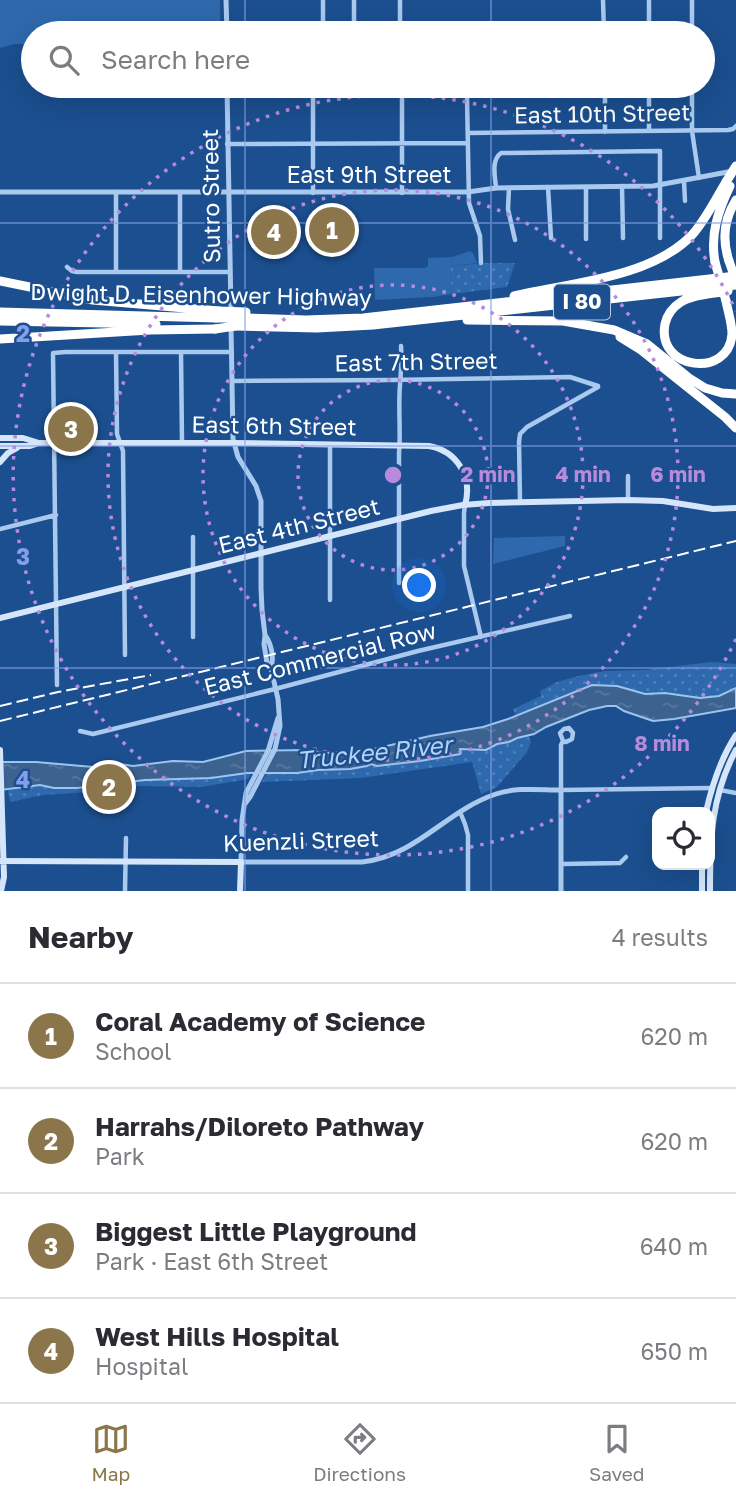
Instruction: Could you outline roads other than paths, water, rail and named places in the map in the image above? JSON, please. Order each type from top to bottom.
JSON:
[{"type":"highway","points":[[733,175],[718,212],[713,247],[715,262],[726,302],[732,331],[729,344],[722,355],[712,362],[689,363],[675,355],[668,346],[665,329],[667,317],[673,308],[687,299],[736,290]]},
{"type":"highway","points":[[489,304],[590,281],[663,257],[701,225],[733,175]]},
{"type":"highway","points":[[736,200],[728,215],[725,230],[725,245],[736,281]]},
{"type":"highway","points":[[0,281],[216,321]]},
{"type":"highway","name":"Dwight D. Eisenhower Highway","points":[[0,316],[216,321],[340,319],[736,281]]},
{"type":"highway","name":"Dwight D. Eisenhower Highway","points":[[216,321],[235,326],[246,319],[337,327],[428,319],[736,281]]},
{"type":"highway","points":[[428,319],[558,321],[603,327],[636,338],[705,388],[736,394]]},
{"type":"highway","points":[[0,339],[150,330],[216,321]]},
{"type":"highway","points":[[589,326],[622,338],[641,349],[736,428]]},
{"type":"main road","name":"East 6th Street","points":[[0,438],[29,439],[39,443],[429,446],[451,454],[457,461],[465,476],[465,505]]},
{"type":"main road","name":"East 6th Street","points":[[0,446],[34,446],[39,443]]},
{"type":"main road","points":[[0,462],[8,453],[22,446]]},
{"type":"main road","name":"East 4th Street","points":[[0,618],[431,511],[465,505],[628,500],[663,501],[713,509],[736,508]]},
{"type":"main road","points":[[711,891],[710,840],[714,797],[720,766],[736,735]]},
{"type":"main road","points":[[0,750],[4,877],[1,890]]},
{"type":"main road","points":[[708,807],[736,750]]},
{"type":"main road","name":"Kuenzli Street","points":[[2,861],[241,862]]},
{"type":"main road","points":[[240,891],[241,862]]},
{"type":"main road","points":[[700,891],[702,870]]},
{"type":"street","points":[[226,0],[227,21]]},
{"type":"street","points":[[323,0],[323,21]]},
{"type":"street","points":[[354,0],[354,21]]},
{"type":"street","points":[[400,0],[400,21]]},
{"type":"street","points":[[603,0],[604,21]]},
{"type":"street","points":[[649,0],[649,21]]},
{"type":"street","points":[[692,0],[692,21]]},
{"type":"street","name":"Sutro Street","points":[[227,98],[234,443],[238,457],[260,496],[262,610],[265,635],[273,658],[271,669],[280,726],[275,749],[244,805],[241,862]]},
{"type":"street","points":[[313,98],[313,193]]},
{"type":"street","points":[[402,98],[402,193]]},
{"type":"street","points":[[466,98],[468,192],[470,210],[480,236],[481,263]]},
{"type":"street","points":[[605,98],[605,132]]},
{"type":"street","points":[[649,98],[649,131]]},
{"type":"street","points":[[692,98],[692,131],[699,178]]},
{"type":"street","name":"East 10th Street","points":[[468,133],[692,131],[730,130],[736,127]]},
{"type":"street","points":[[227,144],[468,144]]},
{"type":"street","points":[[496,188],[495,160],[501,153],[660,151],[660,238]]},
{"type":"street","name":"East 9th Street","points":[[0,192],[468,192],[496,188],[659,186],[733,175]]},
{"type":"street","points":[[684,181],[685,201]]},
{"type":"street","points":[[622,186],[623,238]]},
{"type":"street","points":[[548,187],[551,239]]},
{"type":"street","points":[[586,187],[586,239]]},
{"type":"street","points":[[509,188],[508,209],[515,240]]},
{"type":"street","points":[[116,192],[116,272]]},
{"type":"street","points":[[180,192],[180,272]]},
{"type":"street","points":[[67,267],[77,272],[230,272]]},
{"type":"street","points":[[399,583],[401,346]]},
{"type":"street","points":[[116,352],[117,434],[123,451],[125,655]]},
{"type":"street","points":[[181,352],[182,443]]},
{"type":"street","points":[[57,685],[53,353],[232,352]]},
{"type":"street","name":"East 7th Street","points":[[232,381],[570,377],[598,386],[527,426],[520,434],[520,502]]},
{"type":"street","points":[[330,444],[330,600]]},
{"type":"street","points":[[628,476],[628,500]]},
{"type":"street","points":[[465,505],[464,566],[481,637]]},
{"type":"street","points":[[0,529],[56,514]]},
{"type":"street","points":[[193,537],[193,637]]},
{"type":"street","name":"East Commercial Row","points":[[80,731],[93,734],[411,653],[570,617]]},
{"type":"street","points":[[561,891],[563,741]]},
{"type":"street","name":"Kuenzli Street","points":[[241,862],[362,862],[382,859],[413,845],[482,799],[503,792],[716,789],[736,793]]},
{"type":"street","points":[[460,812],[468,835],[468,891]]},
{"type":"street","points":[[125,891],[126,838]]},
{"type":"street","points":[[561,864],[620,863],[626,857]]},
{"type":"water","name":"Truckee River","points":[[592,685],[617,686],[645,694],[665,693],[700,698],[719,696],[736,688],[736,708],[653,721],[616,706],[607,706],[589,710],[534,734],[497,744],[486,750],[460,749],[460,754],[377,766],[371,764],[350,769],[297,773],[247,773],[211,778],[145,780],[77,788],[40,785],[0,790],[0,762],[93,767],[120,764],[133,766],[173,761],[203,762],[246,751],[365,751],[483,727]]},
{"type":"railway","points":[[0,721],[736,541]]},
{"type":"railway","points":[[0,706],[151,675]]},
{"type":"place","name":"Coral Academy of Science","points":[[332,230]]},
{"type":"place","name":"West Hills Hospital","points":[[274,232]]},
{"type":"place","name":"Biggest Little Playground","points":[[71,429]]},
{"type":"place","name":"Harrahs/Diloreto Pathway","points":[[109,787]]}]
